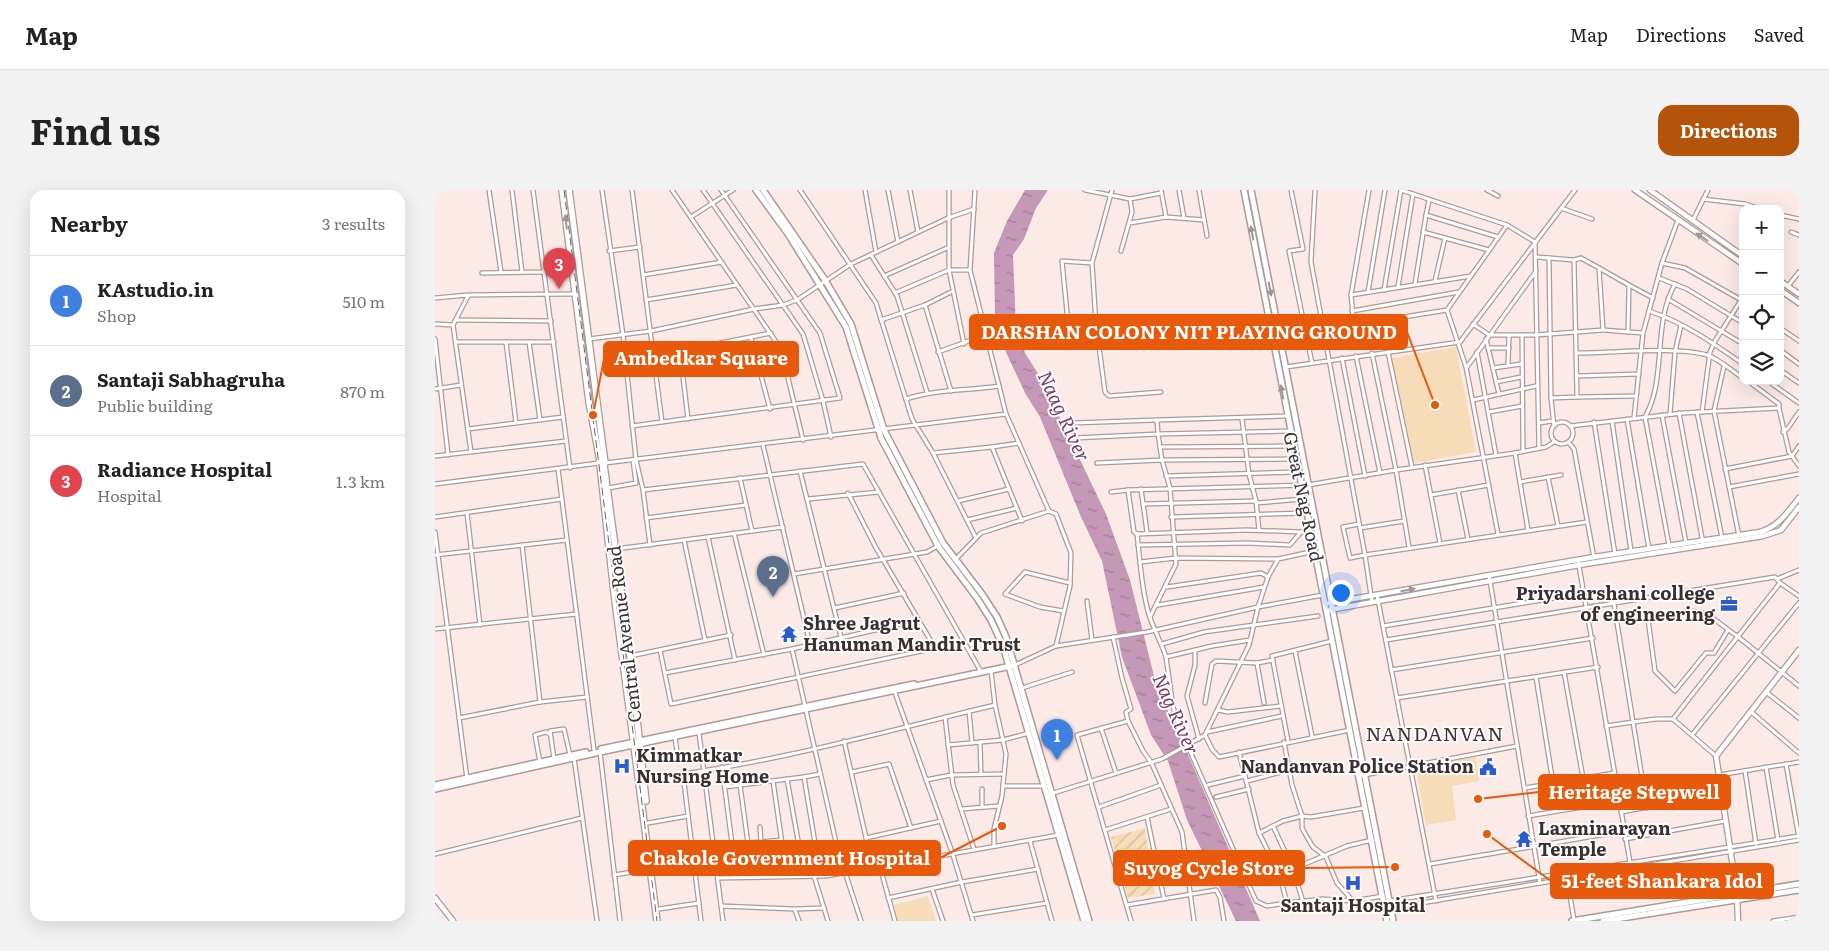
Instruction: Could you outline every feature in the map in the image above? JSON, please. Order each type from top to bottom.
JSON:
[{"type":"main road","points":[[562,190],[575,294],[602,463],[614,593],[659,921]]},
{"type":"main road","name":"Central Avenue Road","points":[[569,190],[602,463],[630,656],[636,743],[643,779],[659,921]]},
{"type":"main road","points":[[756,190],[822,282]]},
{"type":"main road","points":[[763,190],[822,282],[845,327],[881,431],[941,544],[991,620],[1013,664],[1089,921]]},
{"type":"main road","name":"Great Nag Road","points":[[1244,190],[1297,472],[1315,551],[1350,730],[1362,775],[1366,808],[1387,921]]},
{"type":"main road","name":"Great Nag Road","points":[[1251,190],[1333,609],[1362,775],[1393,921]]},
{"type":"main road","points":[[1278,368],[1285,367]]},
{"type":"main road","points":[[941,544],[956,560],[997,617],[1022,688],[1032,732]]},
{"type":"main road","points":[[894,690],[1013,664]]},
{"type":"main road","points":[[435,785],[468,780],[572,756],[991,671],[1013,664]]},
{"type":"main road","points":[[636,743],[699,733],[805,708]]},
{"type":"main road","points":[[435,790],[540,762],[572,756]]},
{"type":"main road","points":[[1062,834],[1084,921]]},
{"type":"main road","points":[[1603,921],[1799,884]]},
{"type":"main road","points":[[1573,921],[1799,890]]},
{"type":"street","points":[[489,190],[501,272]]},
{"type":"street","points":[[512,190],[522,272]]},
{"type":"street","points":[[533,190],[569,468]]},
{"type":"street","points":[[602,190],[609,251],[623,335],[632,426],[635,483],[607,488]]},
{"type":"street","points":[[632,190],[655,356],[662,422]]},
{"type":"street","points":[[672,190],[781,349],[796,404],[803,440]]},
{"type":"street","points":[[703,190],[803,334],[823,401],[831,437]]},
{"type":"street","points":[[632,426],[841,398],[819,333],[721,190]]},
{"type":"street","points":[[691,217],[733,190]]},
{"type":"street","points":[[800,190],[876,303],[912,419],[933,453],[976,538]]},
{"type":"street","points":[[865,190],[876,252]]},
{"type":"street","points":[[888,190],[899,242]]},
{"type":"street","points":[[910,190],[918,232]]},
{"type":"street","points":[[949,190],[947,248],[949,270],[964,344]]},
{"type":"street","points":[[975,190],[970,270],[1006,414],[1049,511]]},
{"type":"street","points":[[1085,190],[1130,199],[1161,191],[1166,217]]},
{"type":"street","points":[[1112,190],[1092,263],[1095,324],[1106,395],[1161,392]]},
{"type":"street","points":[[1179,190],[1184,218]]},
{"type":"street","points":[[1199,190],[1207,236]]},
{"type":"street","points":[[1291,190],[1303,249]]},
{"type":"street","points":[[1315,190],[1310,248],[1311,262],[1360,526],[1372,603]]},
{"type":"street","points":[[1354,326],[1351,295],[1369,190]]},
{"type":"street","points":[[1368,292],[1385,190]]},
{"type":"street","points":[[1384,290],[1401,190],[1507,225],[1535,242]]},
{"type":"street","points":[[1487,190],[1498,196]]},
{"type":"street","points":[[1285,367],[1372,353],[1460,342],[1575,190]]},
{"type":"street","points":[[1635,190],[1739,261]]},
{"type":"street","points":[[1650,190],[1739,253]]},
{"type":"street","points":[[1693,220],[1708,190]]},
{"type":"street","points":[[1398,287],[1413,194]]},
{"type":"street","points":[[1121,251],[1132,212],[1130,199]]},
{"type":"street","points":[[1703,199],[1748,205]]},
{"type":"street","points":[[1415,284],[1429,200]]},
{"type":"street","points":[[588,340],[651,331],[754,309],[783,305],[797,300],[851,264],[948,218],[974,208]]},
{"type":"street","points":[[1561,208],[1592,219]]},
{"type":"street","points":[[1427,215],[1498,238]]},
{"type":"street","points":[[1784,215],[1799,219]]},
{"type":"street","points":[[1130,223],[1166,217],[1204,220]]},
{"type":"street","points":[[1634,418],[1643,333],[1663,263],[1678,220]]},
{"type":"street","points":[[1323,330],[1447,310],[1507,225]]},
{"type":"street","points":[[1423,232],[1489,250]]},
{"type":"street","points":[[1791,232],[1799,235]]},
{"type":"street","points":[[1435,281],[1445,238]]},
{"type":"street","points":[[1535,242],[1537,256],[1536,386],[1539,448]]},
{"type":"street","points":[[609,251],[640,247]]},
{"type":"street","points":[[884,276],[947,248]]},
{"type":"street","points":[[1310,248],[1289,251],[1312,363]]},
{"type":"street","points":[[871,255],[895,293],[927,392]]},
{"type":"street","points":[[1537,256],[1575,260],[1581,258],[1653,298]]},
{"type":"street","points":[[1549,258],[1551,398],[1554,426],[1551,434],[1555,442],[1561,444],[1569,443]]},
{"type":"street","points":[[1575,260],[1577,397]]},
{"type":"street","points":[[1092,263],[1062,261],[1068,323],[1095,324]]},
{"type":"street","points":[[643,275],[722,262]]},
{"type":"street","points":[[1663,263],[1685,268],[1739,297]]},
{"type":"street","points":[[1599,268],[1603,330]]},
{"type":"street","points":[[895,293],[949,270],[970,270]]},
{"type":"street","points":[[1466,367],[1537,270]]},
{"type":"street","points":[[482,273],[544,272]]},
{"type":"street","points":[[1788,286],[1799,272]]},
{"type":"street","points":[[1351,295],[1471,276]]},
{"type":"street","points":[[1659,278],[1675,284],[1739,320]]},
{"type":"street","points":[[1669,546],[1645,417],[1653,401],[1664,316],[1668,299],[1675,284]]},
{"type":"street","points":[[1784,284],[1799,294]]},
{"type":"street","points":[[646,300],[737,285]]},
{"type":"street","points":[[1628,332],[1629,285]]},
{"type":"street","points":[[881,320],[925,305],[952,291]]},
{"type":"street","points":[[1352,311],[1460,292]]},
{"type":"street","points":[[1784,293],[1799,303]]},
{"type":"street","points":[[435,298],[468,295],[575,294]]},
{"type":"street","points":[[468,295],[453,325],[471,452]]},
{"type":"street","points":[[1668,299],[1722,329],[1739,341]]},
{"type":"street","points":[[1722,538],[1700,412],[1714,343],[1739,303]]},
{"type":"street","points":[[925,305],[951,391]]},
{"type":"street","points":[[1447,310],[1460,342],[1466,367],[1498,534]]},
{"type":"street","points":[[1649,311],[1664,316],[1714,343],[1739,361]]},
{"type":"street","points":[[456,320],[551,321]]},
{"type":"street","points":[[435,324],[453,325]]},
{"type":"street","points":[[1473,324],[1488,337],[1603,330],[1643,333]]},
{"type":"street","points":[[1670,414],[1675,352],[1681,325]]},
{"type":"street","points":[[1784,331],[1799,341]]},
{"type":"street","points":[[655,356],[771,333]]},
{"type":"street","points":[[938,352],[985,335]]},
{"type":"street","points":[[1508,365],[1509,335]]},
{"type":"street","points":[[1521,335],[1523,451]]},
{"type":"street","points":[[1488,337],[1488,348],[1499,394]]},
{"type":"street","points":[[751,338],[770,408]]},
{"type":"street","points":[[435,339],[448,455]]},
{"type":"street","points":[[456,342],[554,342]]},
{"type":"street","points":[[506,342],[516,423]]},
{"type":"street","points":[[529,342],[539,420]]},
{"type":"street","points":[[1488,348],[1509,348]]},
{"type":"street","points":[[1577,353],[1659,351],[1710,356],[1739,375]]},
{"type":"street","points":[[679,352],[688,419]]},
{"type":"street","points":[[1388,352],[1412,467]]},
{"type":"street","points":[[1477,352],[1496,455]]},
{"type":"street","points":[[1372,353],[1396,470],[1409,548]]},
{"type":"street","points":[[1784,353],[1799,364]]},
{"type":"street","points":[[1356,356],[1380,473]]},
{"type":"street","points":[[1342,358],[1365,476]]},
{"type":"street","points":[[1493,368],[1521,364]]},
{"type":"street","points":[[1724,366],[1713,411],[1739,537]]},
{"type":"street","points":[[1784,373],[1799,383]]},
{"type":"street","points":[[1577,376],[1639,374]]},
{"type":"street","points":[[1496,382],[1521,377]]},
{"type":"street","points":[[435,389],[461,385]]},
{"type":"street","points":[[1753,385],[1779,404],[1783,432],[1792,456],[1799,466]]},
{"type":"street","points":[[1773,385],[1799,404]]},
{"type":"street","points":[[906,399],[927,392],[999,386]]},
{"type":"street","points":[[1473,400],[1536,386]]},
{"type":"street","points":[[1551,398],[1636,396]]},
{"type":"street","points":[[1489,412],[1522,406]]},
{"type":"street","points":[[1554,426],[1562,422],[1570,426],[1679,413],[1779,408]]},
{"type":"street","points":[[1783,432],[1799,412]]},
{"type":"street","points":[[1679,413],[1703,543]]},
{"type":"street","points":[[435,484],[881,431],[1006,414]]},
{"type":"street","points":[[1662,415],[1685,545]]},
{"type":"street","points":[[1073,423],[1242,419],[1287,416]]},
{"type":"street","points":[[468,429],[563,417]]},
{"type":"street","points":[[1242,419],[1259,530]]},
{"type":"street","points":[[1627,419],[1651,555]]},
{"type":"street","points":[[1150,617],[1167,587],[1176,564],[1170,488],[1162,460],[1157,420]]},
{"type":"street","points":[[1539,423],[1552,421]]},
{"type":"street","points":[[1612,421],[1631,551]]},
{"type":"street","points":[[1593,422],[1615,554]]},
{"type":"street","points":[[1569,443],[1573,434],[1570,426]]},
{"type":"street","points":[[1075,438],[1289,431]]},
{"type":"street","points":[[435,456],[566,441]]},
{"type":"street","points":[[933,453],[992,447],[1019,442]]},
{"type":"street","points":[[1111,492],[1170,488],[1300,486],[1425,464],[1515,453],[1549,446],[1555,442]]},
{"type":"street","points":[[1569,443],[1574,448],[1595,560]]},
{"type":"street","points":[[763,445],[810,644]]},
{"type":"street","points":[[1160,447],[1292,446]]},
{"type":"street","points":[[1725,469],[1792,456],[1799,446]]},
{"type":"street","points":[[992,447],[1022,520]]},
{"type":"street","points":[[1515,453],[1528,530]]},
{"type":"street","points":[[1097,463],[1162,460],[1295,459]]},
{"type":"street","points":[[634,460],[643,490],[650,544]]},
{"type":"street","points":[[643,490],[863,464],[979,670]]},
{"type":"street","points":[[1425,464],[1440,543]]},
{"type":"street","points":[[558,469],[587,697],[597,751],[620,921]]},
{"type":"street","points":[[800,471],[841,637]]},
{"type":"street","points":[[1166,476],[1297,472]]},
{"type":"street","points":[[1729,487],[1799,474]]},
{"type":"street","points":[[1520,482],[1561,475]]},
{"type":"street","points":[[1548,477],[1558,526]]},
{"type":"street","points":[[740,478],[752,531]]},
{"type":"street","points":[[1431,495],[1489,486]]},
{"type":"street","points":[[958,502],[1009,489]]},
{"type":"street","points":[[1141,489],[1147,532]]},
{"type":"street","points":[[1128,490],[1134,532],[1137,534],[1143,591],[1154,630],[1162,644],[1166,657],[1173,707],[1187,746],[1255,901],[1267,906],[1323,899],[1353,901],[1383,899],[1435,893],[1629,862],[1756,847],[1778,841]]},
{"type":"street","points":[[1459,490],[1468,539]]},
{"type":"street","points":[[808,499],[848,493],[879,492]]},
{"type":"street","points":[[848,493],[883,559],[935,648]]},
{"type":"street","points":[[1763,534],[1781,522],[1799,498]]},
{"type":"street","points":[[435,517],[562,499]]},
{"type":"street","points":[[1143,504],[1171,502],[1256,502],[1303,499]]},
{"type":"street","points":[[646,518],[745,505]]},
{"type":"street","points":[[1595,560],[1615,554],[1649,548],[1703,543],[1781,530],[1799,507]]},
{"type":"street","points":[[967,520],[1017,508]]},
{"type":"street","points":[[956,560],[981,533],[1049,511],[1056,514],[1071,553],[1070,583],[1056,646]]},
{"type":"street","points":[[467,513],[480,625]]},
{"type":"street","points":[[1171,517],[1258,516],[1306,513]]},
{"type":"street","points":[[1404,521],[1343,527],[1350,558],[1498,534],[1587,522]]},
{"type":"street","points":[[615,549],[783,527]]},
{"type":"street","points":[[1137,534],[1147,532],[1259,530],[1302,532],[1310,529]]},
{"type":"street","points":[[435,532],[468,780]]},
{"type":"street","points":[[1138,545],[1290,544],[1302,532]]},
{"type":"street","points":[[734,533],[764,654]]},
{"type":"street","points":[[708,537],[735,660]]},
{"type":"street","points":[[1703,543],[1722,538],[1739,537]]},
{"type":"street","points":[[437,555],[567,540]]},
{"type":"street","points":[[684,540],[705,640]]},
{"type":"street","points":[[793,574],[927,552],[941,544]]},
{"type":"street","points":[[522,545],[529,620],[540,702]]},
{"type":"street","points":[[1326,611],[1595,560],[1651,555],[1685,545]]},
{"type":"street","points":[[1140,562],[1176,558],[1279,559],[1315,551]]},
{"type":"street","points":[[1279,559],[1268,577],[1250,640],[1206,734],[1212,749],[1219,757],[1286,741],[1350,730]]},
{"type":"street","points":[[1325,604],[1489,575],[1579,563]]},
{"type":"street","points":[[1579,563],[1631,868]]},
{"type":"street","points":[[1673,719],[1778,581],[1799,570]]},
{"type":"street","points":[[1063,611],[1040,607],[1005,594],[1025,572],[1070,583]]},
{"type":"street","points":[[1167,587],[1261,573],[1268,577]]},
{"type":"street","points":[[1489,575],[1540,883]]},
{"type":"street","points":[[1386,640],[1775,577],[1799,596]]},
{"type":"street","points":[[1157,605],[1265,587]]},
{"type":"street","points":[[1383,626],[1585,592]]},
{"type":"street","points":[[835,608],[904,593]]},
{"type":"street","points":[[1013,664],[1056,646],[1147,632],[1258,607],[1323,595]]},
{"type":"street","points":[[1377,595],[1436,901]]},
{"type":"street","points":[[1087,601],[1092,640]]},
{"type":"street","points":[[1692,736],[1799,603]]},
{"type":"street","points":[[1614,604],[1647,808]]},
{"type":"street","points":[[1728,630],[1714,653],[1706,653],[1675,691],[1655,671],[1648,619],[1683,612],[1701,612],[1728,630],[1737,636],[1799,686]]},
{"type":"street","points":[[435,629],[577,614]]},
{"type":"street","points":[[1162,644],[1205,632],[1318,616]]},
{"type":"street","points":[[665,673],[792,649],[919,620]]},
{"type":"street","points":[[630,656],[731,635]]},
{"type":"street","points":[[1115,637],[1122,678],[1131,709],[1126,712],[1128,721],[1143,751],[1151,762],[1182,832],[1194,921],[1189,921]]},
{"type":"street","points":[[1391,670],[1593,638]]},
{"type":"street","points":[[1166,657],[1250,640]]},
{"type":"street","points":[[1332,641],[1272,656],[1281,706],[1289,770],[1302,816],[1302,828],[1313,847],[1325,857],[1337,882],[1353,901]]},
{"type":"street","points":[[660,650],[671,704],[964,642]]},
{"type":"street","points":[[792,649],[838,851],[861,921]]},
{"type":"street","points":[[1195,650],[1195,665],[1187,696],[1199,739]]},
{"type":"street","points":[[1295,650],[1312,736]]},
{"type":"street","points":[[1738,921],[1737,897],[1716,756],[1799,651]]},
{"type":"street","points":[[1205,703],[1212,664],[1216,661],[1257,663],[1273,660]]},
{"type":"street","points":[[1257,663],[1264,703]]},
{"type":"street","points":[[1397,698],[1597,667]]},
{"type":"street","points":[[991,671],[995,705],[1006,754],[1003,786],[993,829],[994,846]]},
{"type":"street","points":[[1022,688],[1072,672]]},
{"type":"street","points":[[1564,672],[1583,778]]},
{"type":"street","points":[[1536,677],[1553,783]]},
{"type":"street","points":[[894,690],[952,852],[973,921]]},
{"type":"street","points":[[1765,692],[1799,718]]},
{"type":"street","points":[[459,718],[540,702],[587,697]]},
{"type":"street","points":[[643,779],[704,771],[814,749],[995,705]]},
{"type":"street","points":[[1218,710],[1227,712],[1281,706]]},
{"type":"street","points":[[969,711],[972,743]]},
{"type":"street","points":[[1750,711],[1799,753]]},
{"type":"street","points":[[1050,794],[1162,759],[1206,734],[1282,716]]},
{"type":"street","points":[[945,717],[951,775],[975,849]]},
{"type":"street","points":[[1606,726],[1656,719],[1673,719],[1716,756]]},
{"type":"street","points":[[1128,721],[1077,735],[1131,921]]},
{"type":"street","points":[[1101,728],[1116,773]]},
{"type":"street","points":[[553,759],[550,731],[564,729],[572,756],[597,921]]},
{"type":"street","points":[[948,745],[1003,740],[1032,732]]},
{"type":"street","points":[[540,762],[536,734],[548,733],[553,759]]},
{"type":"street","points":[[699,733],[723,921]]},
{"type":"street","points":[[675,737],[679,759],[702,756]]},
{"type":"street","points":[[845,742],[866,838],[875,868]]},
{"type":"street","points":[[980,742],[981,774]]},
{"type":"street","points":[[1362,775],[1517,746]]},
{"type":"street","points":[[1239,752],[1259,833],[1279,873],[1287,903]]},
{"type":"street","points":[[1718,775],[1799,762]]},
{"type":"street","points":[[851,772],[889,764],[911,828]]},
{"type":"street","points":[[1385,909],[1631,868],[1730,849],[1756,842],[1799,838],[1786,764]]},
{"type":"street","points":[[722,767],[734,859]]},
{"type":"street","points":[[1766,767],[1778,841]]},
{"type":"street","points":[[1247,781],[1289,770]]},
{"type":"street","points":[[1745,771],[1756,847]]},
{"type":"street","points":[[1525,788],[1614,773]]},
{"type":"street","points":[[683,774],[701,921]]},
{"type":"street","points":[[725,787],[820,774]]},
{"type":"street","points":[[926,780],[951,775],[1004,774]]},
{"type":"street","points":[[1208,785],[1245,776]]},
{"type":"street","points":[[804,777],[817,855]]},
{"type":"street","points":[[787,779],[801,857]]},
{"type":"street","points":[[773,781],[784,857]]},
{"type":"street","points":[[1003,786],[1047,784]]},
{"type":"street","points":[[740,785],[750,858]]},
{"type":"street","points":[[1099,806],[1161,785]]},
{"type":"street","points":[[981,789],[982,806]]},
{"type":"street","points":[[1216,797],[1249,789]]},
{"type":"street","points":[[1621,812],[1721,794]]},
{"type":"street","points":[[1528,816],[1619,801]]},
{"type":"street","points":[[961,809],[999,806]]},
{"type":"street","points":[[1259,833],[1302,816],[1311,817],[1366,808]]},
{"type":"street","points":[[1105,830],[1171,809]]},
{"type":"street","points":[[648,823],[688,816]]},
{"type":"street","points":[[1147,816],[1164,899]]},
{"type":"street","points":[[435,854],[582,818]]},
{"type":"street","points":[[866,838],[941,821]]},
{"type":"street","points":[[1625,839],[1725,821]]},
{"type":"street","points":[[1273,826],[1293,869],[1303,902]]},
{"type":"street","points":[[760,828],[761,842]]},
{"type":"street","points":[[1430,864],[1624,831]]},
{"type":"street","points":[[718,878],[814,876],[845,873],[952,852],[1030,841],[1062,834]]},
{"type":"street","points":[[749,843],[781,840]]},
{"type":"street","points":[[1279,873],[1325,857],[1347,846],[1372,840]]},
{"type":"street","points":[[1030,841],[1052,921]]},
{"type":"street","points":[[716,861],[801,857],[838,851]]},
{"type":"street","points":[[614,875],[693,861]]},
{"type":"street","points":[[880,867],[895,921]]},
{"type":"street","points":[[888,898],[961,882],[1037,869]]},
{"type":"street","points":[[1566,872],[1573,921]]},
{"type":"street","points":[[814,876],[828,921]]},
{"type":"street","points":[[932,889],[943,921]]},
{"type":"street","points":[[1127,905],[1216,890],[1220,897],[1224,921]]},
{"type":"street","points":[[435,898],[453,921]]},
{"type":"street","points":[[659,909],[699,903]]},
{"type":"street","points":[[972,915],[1047,903]]},
{"type":"street","points":[[721,906],[795,910],[824,908]]},
{"type":"street","points":[[795,910],[799,921]]},
{"type":"street","points":[[1773,921],[1799,917]]},
{"type":"shaded area","points":[[1456,347],[1476,452],[1414,463],[1392,358]]},
{"type":"shaded area","points":[[1476,757],[1479,781],[1452,786],[1456,820],[1426,825],[1416,768]]},
{"type":"shaded area","points":[[1145,828],[1155,894],[1128,898],[1111,837]]},
{"type":"shaded area","points":[[928,896],[936,921],[898,921],[894,905]]},
{"type":"water","points":[[1025,190],[1048,190],[1036,208],[1024,239],[1013,255],[1016,329],[1025,353],[1042,380],[1106,514],[1130,580],[1157,688],[1183,743],[1260,921],[1236,921],[1187,820],[1168,761],[1151,735],[1122,657],[1102,561],[1081,517],[1040,417],[1025,393],[999,337],[995,318],[994,253],[1007,221]]},
{"type":"railway","points":[[564,190],[657,921]]},
{"type":"place","name":"Radiance Hospital","points":[[559,289]]},
{"type":"place","name":"DARSHAN COLONY NIT PLAYING GROUND","points":[[1435,405]]},
{"type":"place","name":"Ambedkar Square","points":[[593,415]]},
{"type":"place","name":"Santaji Sabhagruha","points":[[773,597]]},
{"type":"place","name":"Priyadarshani college of engineering","points":[[1729,604]]},
{"type":"place","name":"Shree Jagrut Hanuman Mandir Trust","points":[[789,634]]},
{"type":"place","name":"KAstudio.in","points":[[1057,760]]},
{"type":"place","name":"Kimmatkar Nursing Home","points":[[622,766]]},
{"type":"place","name":"Nandanvan Police Station","points":[[1488,767]]},
{"type":"place","name":"Heritage Stepwell","points":[[1478,799]]},
{"type":"place","name":"Chakole Government Hospital","points":[[1002,826]]},
{"type":"place","name":"51-feet Shankara Idol","points":[[1487,834]]},
{"type":"place","name":"Laxminarayan Temple","points":[[1524,839]]},
{"type":"place","name":"Suyog Cycle Store","points":[[1395,867]]},
{"type":"place","name":"Santaji Hospital","points":[[1353,883]]},
{"type":"district","name":"NANDANVAN","points":[[1435,734]]},
{"type":"water label","name":"Naag River","points":[[1064,416]]},
{"type":"water label","name":"Nag River","points":[[1176,714]]}]
